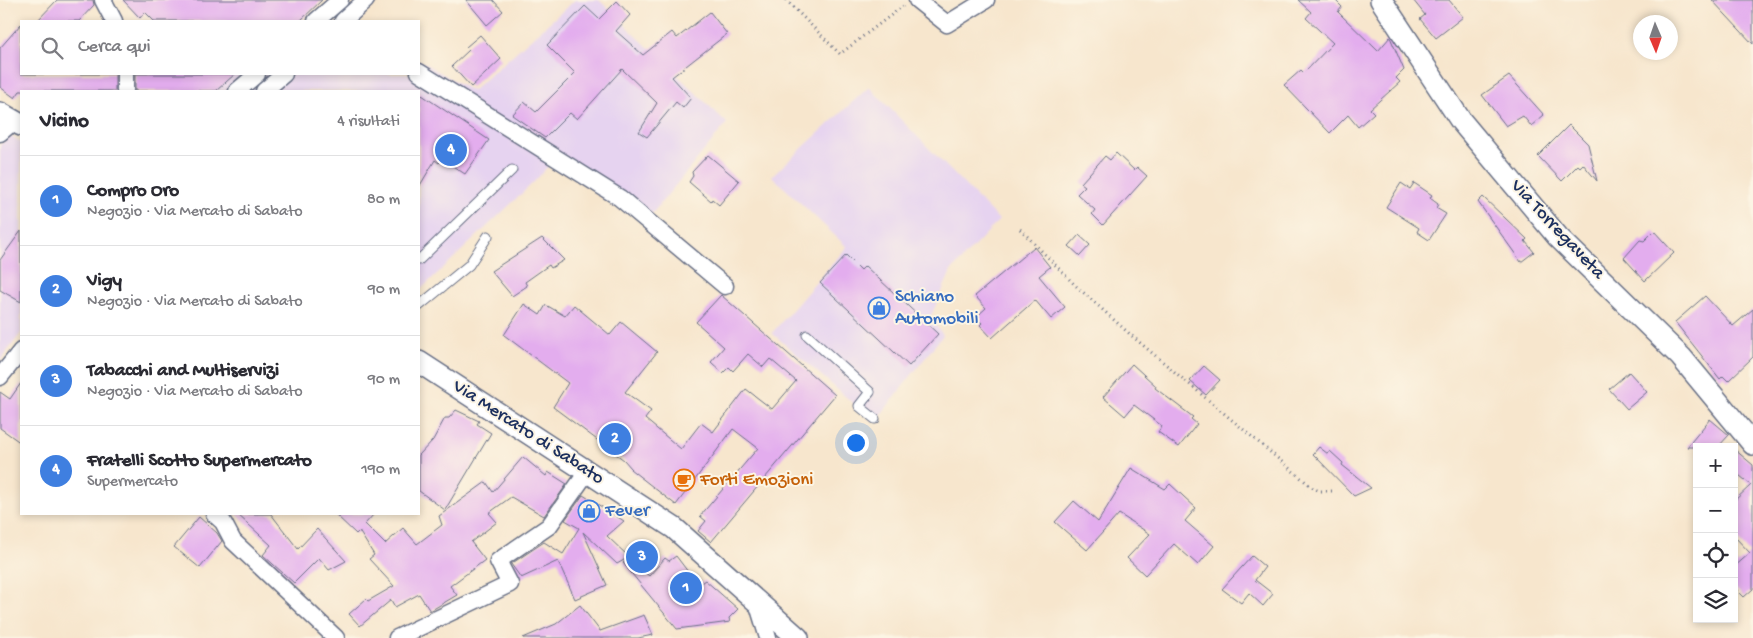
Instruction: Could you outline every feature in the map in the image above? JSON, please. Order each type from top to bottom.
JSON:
[{"type":"street","points":[[103,0],[113,20]]},
{"type":"street","points":[[317,20],[340,0]]},
{"type":"street","points":[[344,20],[366,0]]},
{"type":"street","points":[[911,3],[946,24],[986,0]]},
{"type":"street","name":"Via Torregaveta","points":[[1381,0],[1461,121],[1558,237],[1681,357],[1753,444]]},
{"type":"street","points":[[420,73],[620,198],[725,286]]},
{"type":"street","points":[[124,90],[125,75]]},
{"type":"street","points":[[239,90],[256,75]]},
{"type":"street","points":[[265,90],[283,75]]},
{"type":"street","points":[[0,377],[20,352]]},
{"type":"street","name":"Via Mercato di Sabato","points":[[420,363],[674,528],[798,638]]},
{"type":"street","points":[[397,638],[510,584],[498,561],[549,526],[587,472]]},
{"type":"street","points":[[215,515],[224,522],[234,541],[336,638]]},
{"type":"street","points":[[757,602],[768,638]]},
{"type":"lane","points":[[420,259],[512,170]]},
{"type":"lane","points":[[420,305],[469,264],[488,236]]},
{"type":"lane","points":[[807,335],[870,392],[859,406],[875,419]]},
{"type":"path","points":[[786,0],[840,54],[911,3]]},
{"type":"path","points":[[1020,229],[1096,304],[1306,482],[1319,492],[1332,491]]},
{"type":"shaded area","points":[[575,0],[599,0],[727,123],[646,221],[556,157],[535,181],[420,290],[420,90],[141,90],[158,75],[420,75],[420,61],[472,91]]},
{"type":"shaded area","points":[[869,87],[999,220],[951,271],[930,318],[943,335],[875,422],[772,333],[847,247],[772,176]]},
{"type":"shaded area","points":[[9,136],[20,142],[20,334],[0,361],[0,145]]},
{"type":"building","points":[[57,0],[93,0],[94,5],[80,20],[38,20]]},
{"type":"building","points":[[123,0],[322,0],[301,20],[153,20],[145,12],[140,18]]},
{"type":"building","points":[[466,0],[493,0],[503,11],[487,25]]},
{"type":"building","points":[[1298,0],[1335,0],[1342,7],[1338,12],[1378,51],[1390,37],[1404,70],[1396,78],[1400,82],[1370,109],[1374,113],[1358,127],[1348,115],[1330,133],[1284,85],[1301,70],[1304,73],[1333,43],[1306,18],[1311,12]]},
{"type":"building","points":[[1413,0],[1449,0],[1463,17],[1436,38],[1420,19],[1425,15]]},
{"type":"building","points":[[1712,0],[1753,0],[1753,44]]},
{"type":"building","points":[[617,1],[630,15],[616,31],[643,55],[672,32],[677,38],[710,12],[727,34],[672,77],[691,98],[683,108],[676,102],[647,137],[639,132],[657,103],[622,69],[577,119],[570,113],[545,138],[512,115],[524,102],[536,112],[575,73],[547,45],[585,6],[599,19]]},
{"type":"building","points":[[20,25],[20,75],[115,75],[115,90],[20,90],[15,98],[0,87],[0,48]]},
{"type":"building","points":[[480,35],[501,59],[471,87],[452,66],[469,50],[466,47]]},
{"type":"building","points":[[135,75],[234,75],[217,90],[135,90]]},
{"type":"building","points":[[1509,76],[1544,115],[1531,126],[1523,116],[1506,126],[1482,95]]},
{"type":"building","points":[[420,94],[489,140],[465,174],[442,159],[439,163],[435,160],[420,185]]},
{"type":"building","points":[[1569,125],[1588,144],[1597,181],[1583,164],[1580,167],[1578,165],[1562,181],[1538,156]]},
{"type":"building","points":[[1116,153],[1134,170],[1137,167],[1147,176],[1103,225],[1092,214],[1095,210],[1077,194],[1085,186],[1081,183],[1105,156],[1110,160]]},
{"type":"building","points":[[708,155],[739,181],[719,205],[712,199],[711,201],[689,182],[693,176],[692,172]]},
{"type":"building","points":[[1401,183],[1410,189],[1414,183],[1432,195],[1430,198],[1438,204],[1436,208],[1446,214],[1429,240],[1417,232],[1419,228],[1386,207]]},
{"type":"building","points":[[1483,197],[1527,239],[1525,241],[1534,252],[1521,262],[1478,202]]},
{"type":"building","points":[[1654,231],[1674,253],[1645,281],[1624,258],[1640,240],[1644,241]]},
{"type":"building","points":[[20,232],[20,301],[0,290],[0,260]]},
{"type":"building","points":[[1079,235],[1090,245],[1080,256],[1069,246]]},
{"type":"building","points":[[542,238],[564,260],[551,268],[549,265],[525,282],[527,286],[512,296],[491,271]]},
{"type":"building","points":[[1034,247],[1050,267],[1039,276],[1065,307],[1051,319],[1035,300],[992,338],[980,325],[982,323],[976,317],[986,308],[975,296]]},
{"type":"building","name":"Schiano Automobili","points":[[846,255],[861,270],[865,266],[938,334],[909,366],[820,283]]},
{"type":"building","points":[[721,295],[835,395],[711,542],[698,531],[706,521],[700,516],[758,448],[733,429],[676,505],[630,469],[624,460],[553,407],[568,383],[504,335],[524,304],[540,315],[546,305],[565,316],[574,305],[610,335],[621,322],[657,352],[625,392],[651,411],[645,419],[681,449],[701,423],[713,432],[746,389],[772,409],[796,381],[770,359],[763,367],[748,354],[733,371],[729,367],[723,373],[711,362],[724,347],[696,322]]},
{"type":"building","points":[[1705,296],[1733,326],[1753,309],[1753,357],[1728,381],[1723,376],[1720,379],[1675,322]]},
{"type":"building","points":[[1132,364],[1156,386],[1155,388],[1193,417],[1191,419],[1197,424],[1179,447],[1158,432],[1162,426],[1134,405],[1125,416],[1103,397]]},
{"type":"building","points":[[1204,366],[1220,380],[1206,395],[1190,381]]},
{"type":"building","points":[[1629,372],[1647,392],[1627,409],[1609,389]]},
{"type":"building","points":[[20,384],[20,442],[0,428],[0,392],[10,399]]},
{"type":"building","points":[[456,410],[479,421],[477,424],[491,433],[445,510],[420,492],[420,454],[433,440],[445,418],[449,418]]},
{"type":"building","points":[[1710,419],[1729,435],[1722,443],[1693,443],[1693,447],[1687,447]]},
{"type":"building","points":[[1319,447],[1328,454],[1330,451],[1343,463],[1342,465],[1371,488],[1354,496],[1313,454]]},
{"type":"building","points":[[1738,452],[1753,465],[1753,589],[1744,597],[1738,591],[1738,564],[1750,553],[1738,540],[1738,497],[1751,485],[1738,474]]},
{"type":"building","points":[[523,457],[546,476],[548,472],[567,484],[544,516],[511,497],[489,513],[497,522],[471,542],[485,560],[450,586],[457,595],[430,611],[419,594],[395,607],[391,600],[360,626],[349,614],[366,599],[368,601],[394,586],[369,559],[374,555],[359,531],[356,534],[336,515],[373,515],[365,524],[385,544],[403,528],[417,544],[442,525],[439,516],[486,482],[493,492]]},
{"type":"building","points":[[1131,468],[1165,489],[1170,484],[1196,508],[1185,521],[1214,546],[1198,565],[1174,544],[1145,575],[1127,558],[1150,534],[1119,514],[1087,550],[1055,522],[1074,501],[1098,522]]},
{"type":"building","points":[[583,495],[624,521],[607,536],[629,557],[617,564],[583,532],[607,585],[575,599],[558,561],[521,578],[511,564],[544,542],[563,554],[579,528],[565,520]]},
{"type":"building","points":[[238,515],[272,515],[298,549],[317,529],[346,561],[329,570],[319,558],[294,583],[263,555],[271,545]]},
{"type":"building","points":[[199,517],[217,533],[222,541],[200,568],[174,547]]},
{"type":"building","points":[[676,556],[698,585],[705,580],[738,609],[729,618],[730,622],[677,629],[623,563],[628,559],[649,576],[665,558],[669,561]]},
{"type":"building","points":[[1252,556],[1265,567],[1255,580],[1273,594],[1263,606],[1249,593],[1241,603],[1222,589]]},
{"type":"building","points":[[580,605],[600,631],[644,615],[653,635],[638,638],[523,638],[556,624]]},
{"type":"place","name":"Fratelli Scotto Supermercato","points":[[451,150]]},
{"type":"place","name":"Schiano Automobili","points":[[879,308]]},
{"type":"place","name":"Vigy","points":[[615,439]]},
{"type":"place","name":"Forti Emozioni","points":[[684,480]]},
{"type":"place","name":"Fever","points":[[589,511]]},
{"type":"place","name":"Tabacchi and Multiservizi","points":[[642,557]]},
{"type":"place","name":"Compro Oro","points":[[686,588]]}]
